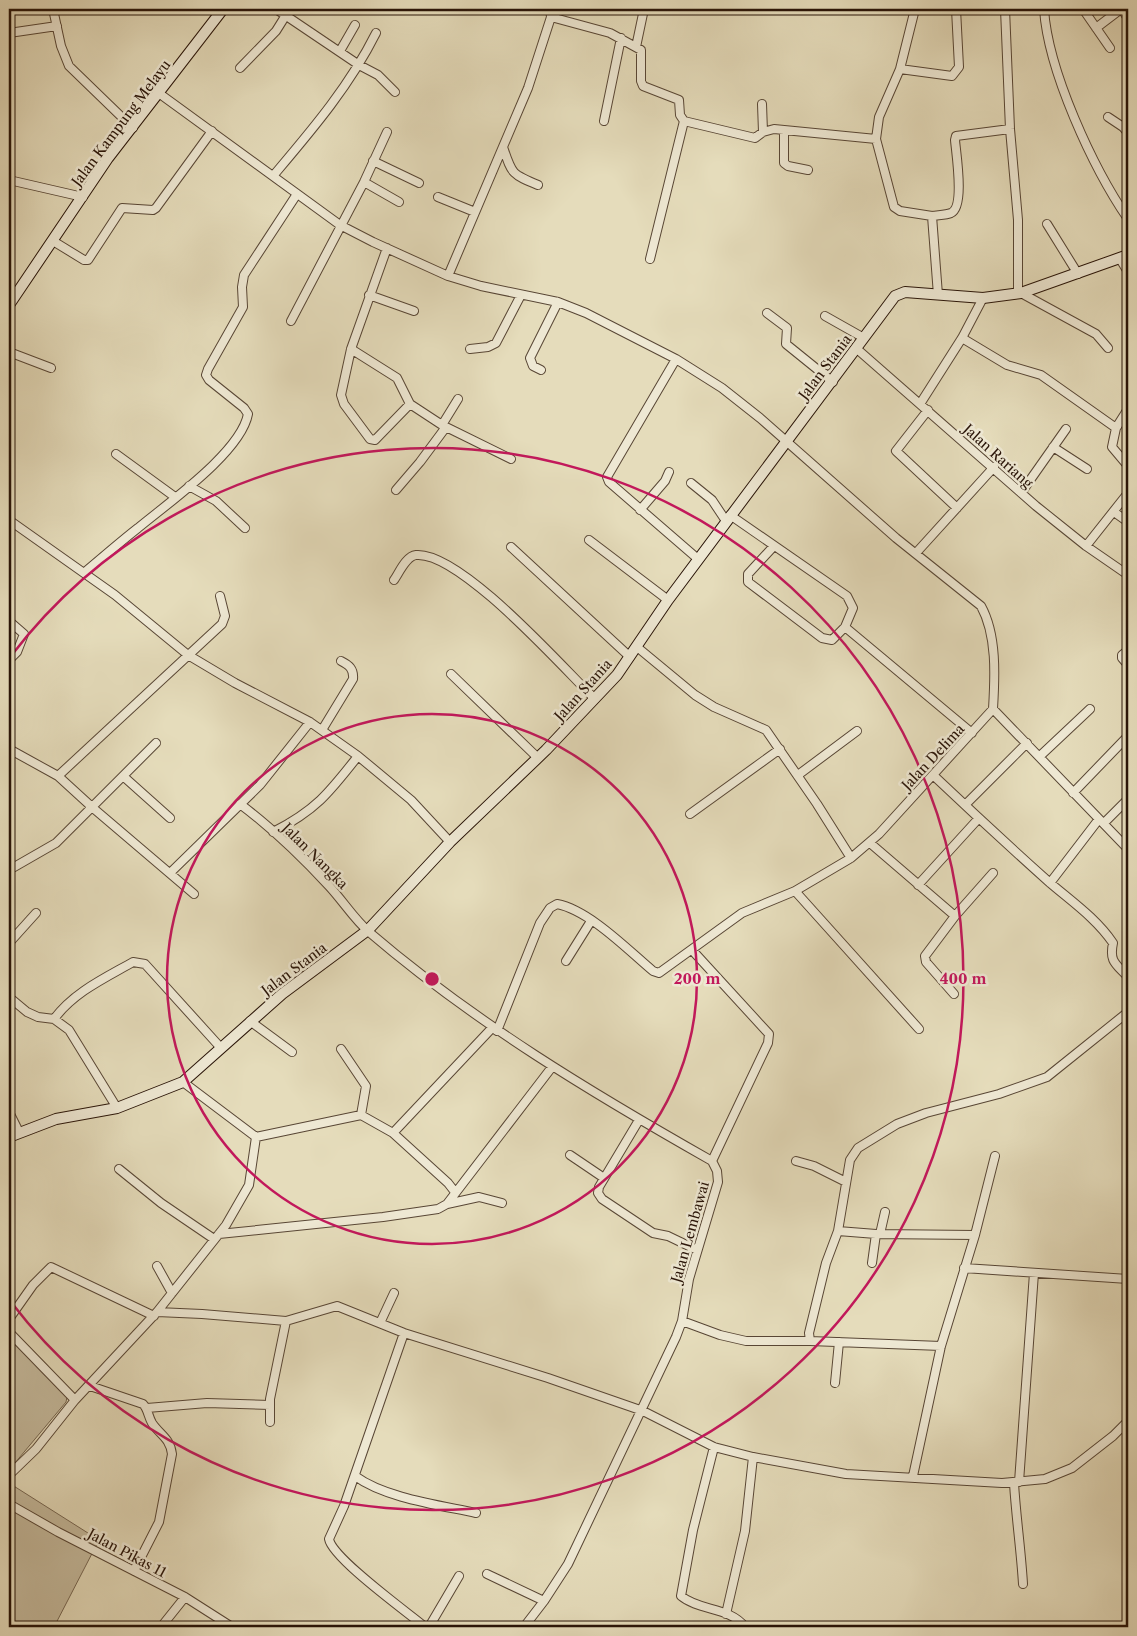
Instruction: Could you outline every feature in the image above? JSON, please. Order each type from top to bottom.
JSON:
[{"type":"street","points":[[53,9],[65,59],[75,74],[133,128]]},
{"type":"street","name":"Jalan Kampung Melayu","points":[[9,305],[108,158],[160,94],[223,9]]},
{"type":"street","points":[[276,9],[359,65],[378,75],[395,92]]},
{"type":"street","points":[[636,47],[644,9]]},
{"type":"street","points":[[915,9],[900,69],[879,117],[876,139],[896,210],[932,216],[952,212],[957,208],[956,136],[1010,129]]},
{"type":"street","points":[[900,69],[952,76],[957,72],[959,67],[956,9]]},
{"type":"street","points":[[1005,9],[1010,129],[1018,220],[1020,293],[1096,334],[1108,348]]},
{"type":"street","points":[[1044,9],[1045,24],[1066,96],[1110,193],[1128,219]]},
{"type":"street","points":[[1083,9],[1110,48]]},
{"type":"street","points":[[1096,28],[1121,9],[1128,19]]},
{"type":"street","points":[[448,276],[528,88],[551,13],[621,38],[641,50],[640,81],[643,86],[679,100],[680,115],[684,121],[755,138],[769,129],[876,139]]},
{"type":"street","points":[[240,68],[276,31],[286,15]]},
{"type":"street","points":[[340,51],[355,24]]},
{"type":"street","points":[[9,33],[57,26]]},
{"type":"street","points":[[273,176],[318,124],[359,65],[376,34]]},
{"type":"street","points":[[604,121],[621,38]]},
{"type":"street","points":[[160,94],[340,224],[448,276],[521,295],[558,302],[586,313],[676,360],[722,388],[981,606],[989,620],[994,685],[993,709],[1128,848]]},
{"type":"street","points":[[762,104],[763,132]]},
{"type":"street","points":[[1108,118],[1123,127],[1128,133]]},
{"type":"street","points":[[650,258],[684,121]]},
{"type":"street","points":[[784,130],[784,163],[788,166],[808,170]]},
{"type":"street","points":[[53,240],[84,260],[88,260],[122,208],[153,210],[156,208],[212,131]]},
{"type":"street","points":[[291,321],[340,224],[364,182],[386,132]]},
{"type":"street","points":[[503,147],[511,170],[515,175],[538,185]]},
{"type":"street","points":[[373,161],[420,183]]},
{"type":"street","points":[[9,180],[83,197]]},
{"type":"street","points":[[364,182],[399,202]]},
{"type":"street","points":[[85,572],[189,486],[226,452],[247,421],[248,414],[244,408],[209,380],[206,375],[243,307],[242,287],[244,274],[297,194]]},
{"type":"street","points":[[438,197],[475,212]]},
{"type":"street","points":[[932,216],[938,295]]},
{"type":"street","points":[[1047,224],[1078,274]]},
{"type":"street","points":[[388,248],[369,295],[351,349],[341,399],[370,439],[375,440],[410,404]]},
{"type":"street","points":[[1124,257],[1128,272]]},
{"type":"street","name":"Jalan Stania","points":[[14,1134],[56,1119],[117,1108],[183,1082],[250,1021],[368,930],[450,842],[538,758],[595,700],[630,657],[668,600],[785,441],[833,382],[896,296],[905,292],[983,298],[1020,293],[1124,257]]},
{"type":"street","points":[[369,295],[414,311]]},
{"type":"street","points":[[470,349],[488,347],[496,343],[521,295]]},
{"type":"street","points":[[920,404],[962,338],[983,298]]},
{"type":"street","points":[[541,370],[533,366],[530,358],[558,302]]},
{"type":"street","points":[[767,313],[788,328],[786,344],[833,382]]},
{"type":"street","points":[[825,316],[864,338]]},
{"type":"street","points":[[962,338],[1007,365],[1042,376],[1116,428]]},
{"type":"street","points":[[351,349],[397,378],[410,404],[444,426],[512,459]]},
{"type":"street","name":"Jalan Rariang","points":[[857,349],[1022,493],[1086,546],[1128,575]]},
{"type":"street","points":[[9,352],[51,368]]},
{"type":"street","points":[[676,360],[607,477],[609,482],[640,510],[698,559]]},
{"type":"street","points":[[396,490],[420,462],[444,426],[458,399]]},
{"type":"street","points":[[1128,409],[1116,428],[1112,447],[1128,466]]},
{"type":"street","points":[[928,410],[896,451],[957,508]]},
{"type":"street","points":[[1022,493],[1066,429]]},
{"type":"street","points":[[1053,447],[1087,469]]},
{"type":"street","points":[[116,454],[175,497]]},
{"type":"street","points":[[916,553],[994,467]]},
{"type":"street","points":[[640,510],[665,481],[669,472]]},
{"type":"street","points":[[691,483],[712,500],[728,518],[773,547],[847,596],[854,608],[845,627],[832,640],[828,641],[748,582],[748,574],[773,547]]},
{"type":"street","points":[[189,486],[216,501],[245,528]]},
{"type":"street","points":[[1086,546],[1128,493]]},
{"type":"street","points":[[1114,512],[1128,522]]},
{"type":"street","points":[[9,520],[85,572],[188,655],[235,683],[310,722],[358,756],[411,800],[450,842]]},
{"type":"street","points":[[589,540],[668,600]]},
{"type":"street","points":[[511,548],[630,657]]},
{"type":"street","points":[[394,580],[408,560],[415,555],[429,557],[453,568],[485,591],[595,700]]},
{"type":"street","points":[[58,776],[224,621],[225,616],[220,596]]},
{"type":"street","points":[[9,621],[24,634],[17,652],[9,660]]},
{"type":"street","points":[[845,627],[972,733]]},
{"type":"street","points":[[637,647],[695,695],[714,707],[766,730],[798,775],[851,858]]},
{"type":"street","points":[[1128,650],[1122,658],[1128,665]]},
{"type":"street","points":[[322,730],[353,679],[350,666],[341,661]]},
{"type":"street","points":[[451,674],[538,758]]},
{"type":"street","name":"Jalan Delima","points":[[591,921],[653,971],[659,973],[742,913],[795,891],[851,858],[870,843],[993,709]]},
{"type":"street","points":[[1040,756],[1090,709]]},
{"type":"street","points":[[170,873],[260,785],[310,722]]},
{"type":"street","points":[[798,775],[856,731]]},
{"type":"street","points":[[1073,792],[1128,736]]},
{"type":"street","points":[[965,805],[1027,742]]},
{"type":"street","points":[[9,870],[56,843],[156,743]]},
{"type":"street","points":[[9,749],[58,776],[194,894]]},
{"type":"street","points":[[690,814],[780,749]]},
{"type":"street","points":[[273,832],[313,809],[327,796],[358,756]]},
{"type":"street","points":[[933,775],[1104,931],[1113,943],[1110,954],[1113,960],[1128,978]]},
{"type":"street","points":[[123,776],[170,818]]},
{"type":"street","points":[[1050,883],[1102,821],[1128,799]]},
{"type":"street","name":"Jalan Nangka","points":[[240,804],[273,832],[329,886],[368,930]]},
{"type":"street","points":[[918,885],[979,818]]},
{"type":"street","points":[[870,843],[954,916]]},
{"type":"street","points":[[954,994],[926,962],[925,956],[954,916],[993,873]]},
{"type":"street","points":[[795,891],[919,1029]]},
{"type":"street","points":[[393,1133],[495,1029],[540,923],[550,908],[557,904],[564,905],[591,921],[566,961]]},
{"type":"street","points":[[9,942],[36,912]]},
{"type":"street","points":[[368,930],[430,982],[495,1029],[552,1067],[639,1120],[712,1161],[768,1043],[769,1034],[692,950]]},
{"type":"street","points":[[54,1019],[61,1010],[84,990],[133,962],[139,961],[145,964],[221,1048]]},
{"type":"street","points":[[9,996],[34,1016],[54,1019],[69,1030],[117,1108]]},
{"type":"street","points":[[810,1341],[809,1333],[822,1280],[838,1231],[850,1160],[858,1148],[872,1138],[926,1113],[999,1094],[1047,1077],[1128,1012]]},
{"type":"street","points":[[250,1021],[292,1052]]},
{"type":"street","points":[[341,1049],[366,1086],[361,1115]]},
{"type":"street","points":[[447,1204],[552,1067]]},
{"type":"street","points":[[183,1082],[256,1137],[361,1115],[393,1133],[448,1183],[455,1192]]},
{"type":"street","points":[[9,1112],[14,1134]]},
{"type":"street","points":[[639,1120],[604,1178],[598,1193],[602,1199],[653,1233],[668,1236],[697,1250]]},
{"type":"street","points":[[9,1475],[36,1449],[75,1400],[156,1314],[216,1237],[237,1208],[249,1185],[256,1137]]},
{"type":"street","points":[[570,1155],[604,1178]]},
{"type":"street","points":[[913,1476],[941,1346],[975,1235],[995,1156]]},
{"type":"street","name":"Jalan Lembawai","points":[[524,1627],[544,1602],[568,1564],[642,1411],[682,1321],[686,1290],[718,1182],[717,1171],[712,1161]]},
{"type":"street","points":[[796,1161],[814,1166],[846,1182]]},
{"type":"street","points":[[119,1169],[167,1208],[216,1237],[438,1209],[447,1204],[479,1197],[502,1203]]},
{"type":"street","points":[[872,1263],[884,1212]]},
{"type":"street","points":[[838,1231],[878,1234],[975,1235]]},
{"type":"street","points":[[157,1266],[172,1293]]},
{"type":"street","points":[[9,1318],[33,1285],[51,1268],[156,1314],[286,1321],[337,1306],[404,1333],[548,1378],[642,1411],[714,1447],[753,1457],[838,1473],[1017,1482],[1045,1479],[1072,1468],[1113,1436],[1128,1421]]},
{"type":"street","points":[[964,1268],[1128,1279]]},
{"type":"street","points":[[1023,1584],[1022,1557],[1015,1515],[1034,1273]]},
{"type":"street","points":[[380,1322],[394,1293]]},
{"type":"street","points":[[270,1422],[270,1405],[286,1321]]},
{"type":"street","points":[[682,1321],[720,1335],[746,1341],[810,1341],[941,1346]]},
{"type":"street","points":[[9,1332],[75,1400]]},
{"type":"street","points":[[404,1333],[355,1476],[329,1540],[330,1544],[365,1580],[427,1627],[460,1576]]},
{"type":"street","points":[[835,1383],[838,1342]]},
{"type":"street","points":[[90,1386],[143,1404],[147,1408],[152,1423],[171,1444],[172,1454],[159,1522],[134,1571]]},
{"type":"street","points":[[147,1408],[206,1402],[270,1405]]},
{"type":"street","points":[[714,1447],[693,1530],[681,1596],[726,1614],[738,1620],[745,1627]]},
{"type":"street","points":[[726,1614],[745,1531],[753,1457]]},
{"type":"street","points":[[355,1476],[373,1486],[399,1495],[476,1513]]},
{"type":"street","name":"Jalan Pikas 11","points":[[9,1504],[185,1597],[232,1627]]},
{"type":"street","points":[[487,1574],[544,1602]]},
{"type":"street","points":[[161,1627],[185,1597]]},
{"type":"shaded area","points":[[9,1334],[67,1397],[66,1402],[9,1470]]},
{"type":"shaded area","points":[[9,1483],[99,1540],[54,1627],[9,1627]]}]
